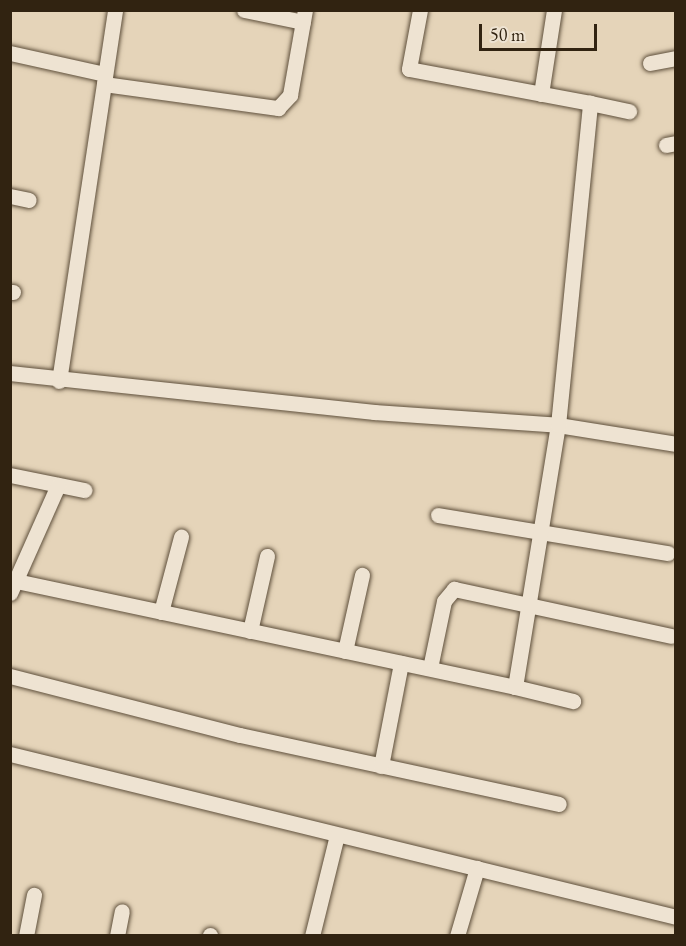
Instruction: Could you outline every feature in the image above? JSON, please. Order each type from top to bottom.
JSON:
[{"type":"street","points":[[59,381],[115,10]]},
{"type":"street","points":[[10,53],[105,79],[278,108],[290,95],[304,16],[244,10]]},
{"type":"street","points":[[420,10],[409,69],[629,111]]},
{"type":"street","points":[[541,94],[554,10]]},
{"type":"street","points":[[650,63],[675,58]]},
{"type":"street","points":[[515,687],[558,425],[590,103]]},
{"type":"street","points":[[10,196],[29,200]]},
{"type":"street","points":[[10,374],[59,381],[558,425],[675,444]]},
{"type":"street","points":[[10,475],[84,490]]},
{"type":"street","points":[[58,485],[13,587],[161,612],[573,700]]},
{"type":"street","points":[[438,515],[668,553]]},
{"type":"street","points":[[161,612],[181,537]]},
{"type":"street","points":[[250,631],[267,556]]},
{"type":"street","points":[[345,651],[362,575]]},
{"type":"street","points":[[430,668],[447,593],[461,590],[671,636]]},
{"type":"street","points":[[381,766],[401,663]]},
{"type":"street","points":[[10,676],[240,735],[559,804]]},
{"type":"street","points":[[10,754],[675,917]]},
{"type":"street","points":[[312,936],[337,835]]},
{"type":"street","points":[[457,936],[477,868]]},
{"type":"street","points":[[26,936],[34,895]]},
{"type":"street","points":[[117,936],[122,911]]}]
